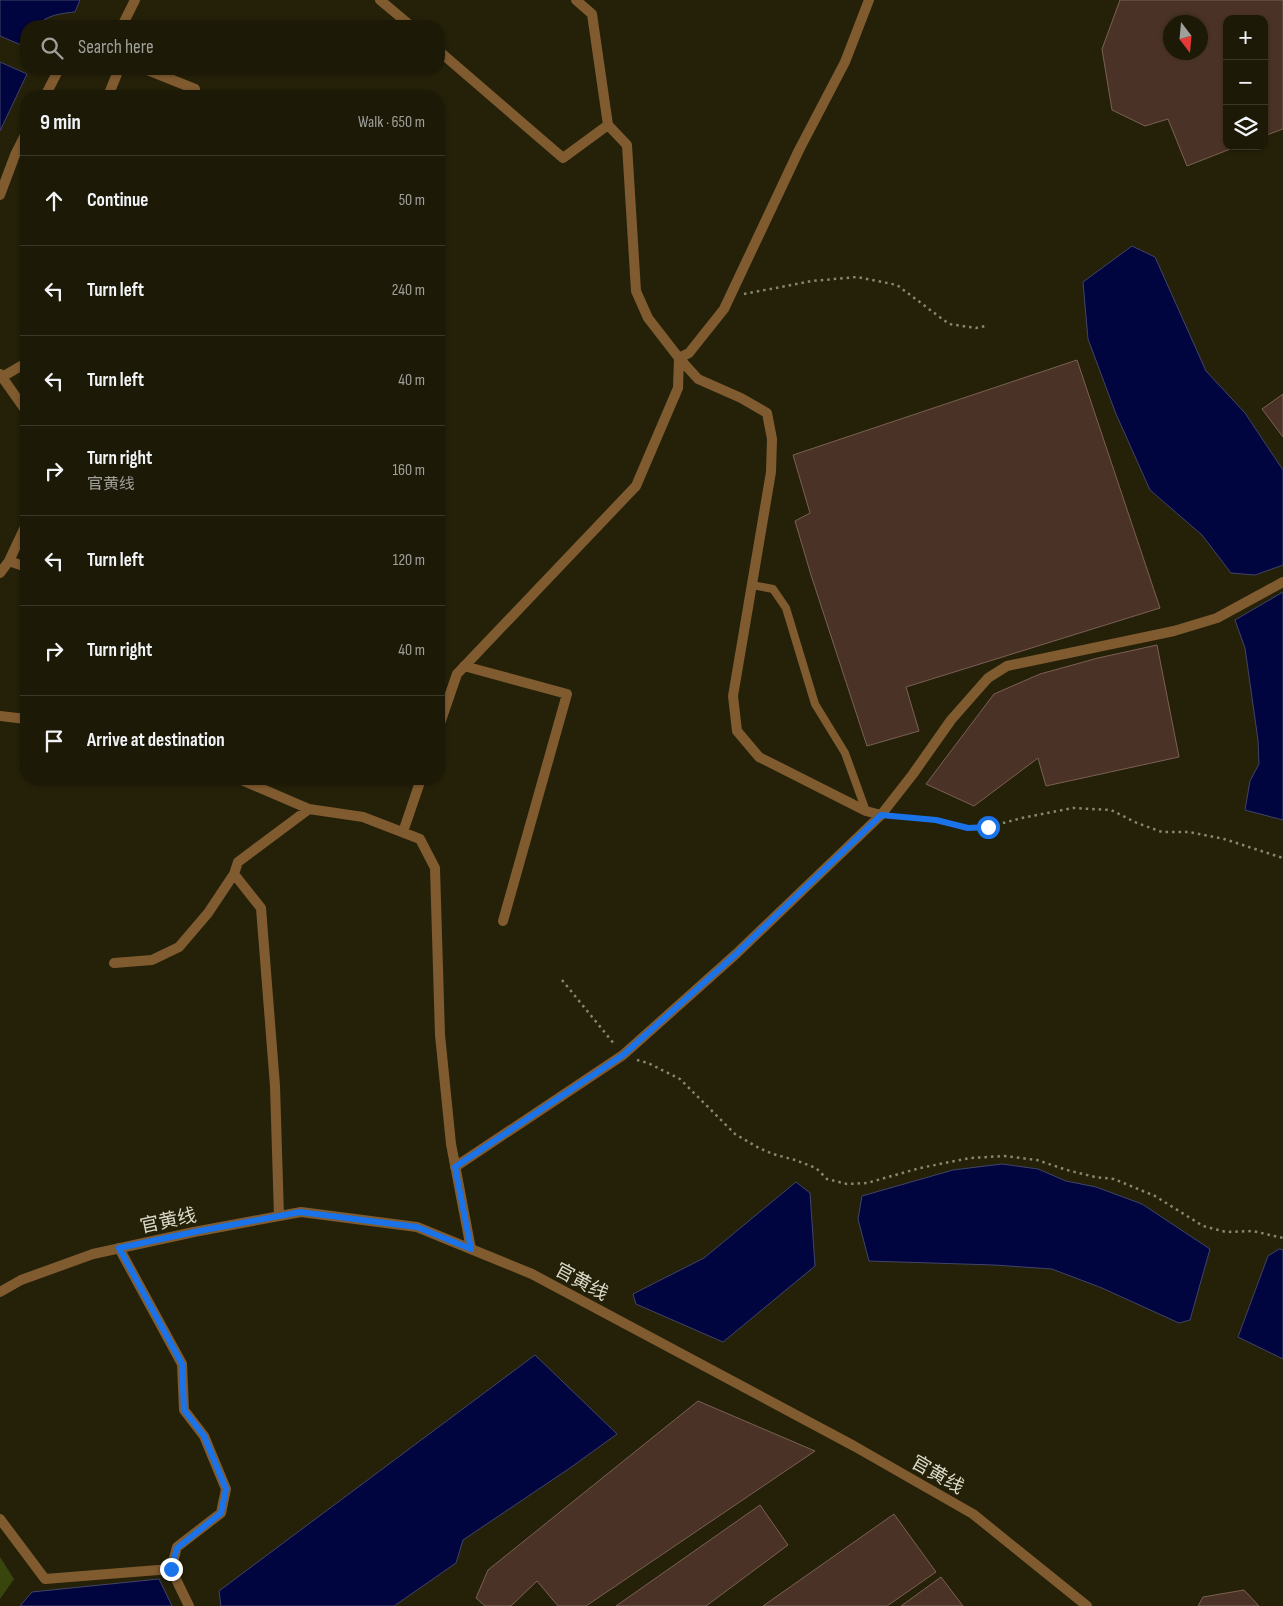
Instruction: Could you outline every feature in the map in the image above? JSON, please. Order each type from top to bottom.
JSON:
[{"type":"street","points":[[125,20],[135,0]]},
{"type":"street","points":[[380,0],[403,20]]},
{"type":"street","points":[[576,0],[592,14],[608,125],[627,145],[636,291],[648,318],[679,358],[698,378],[741,398],[767,413],[772,439],[771,472],[733,696],[737,731],[759,758],[866,811],[881,815]]},
{"type":"street","points":[[679,358],[689,353],[724,309],[731,296],[799,150],[845,62],[870,0]]},
{"type":"street","points":[[445,56],[563,158],[608,125]]},
{"type":"street","points":[[48,90],[57,75]]},
{"type":"street","points":[[110,90],[117,75]]},
{"type":"street","points":[[160,75],[195,90]]},
{"type":"street","points":[[0,195],[20,145]]},
{"type":"street","points":[[445,709],[457,674],[636,486],[678,388],[679,358]]},
{"type":"street","points":[[20,366],[1,376],[20,403]]},
{"type":"street","points":[[0,573],[9,561],[20,538]]},
{"type":"street","points":[[9,561],[20,565]]},
{"type":"street","points":[[455,1167],[623,1055],[736,954],[881,815],[951,720],[988,678],[1007,666],[1174,631],[1217,618],[1283,582]]},
{"type":"street","points":[[464,666],[567,694],[503,921]]},
{"type":"street","points":[[0,716],[20,718]]},
{"type":"street","points":[[253,785],[309,809],[363,817],[420,839],[436,868],[440,1035],[451,1144],[471,1249]]},
{"type":"street","points":[[402,832],[419,785]]},
{"type":"street","points":[[114,963],[152,960],[179,948],[208,913],[234,874],[238,862],[309,809]]},
{"type":"street","points":[[234,874],[261,908],[275,1086],[279,1216]]},
{"type":"street","name":"官黄线","points":[[0,1292],[21,1280],[93,1254],[300,1212],[417,1227],[532,1274],[854,1446],[973,1514],[1087,1606]]},
{"type":"street","points":[[119,1248],[182,1364],[184,1410],[204,1436],[226,1489],[221,1513],[177,1548],[171,1569],[189,1606]]},
{"type":"street","points":[[0,1519],[45,1579],[171,1569]]},
{"type":"lane","points":[[752,585],[773,589],[786,608],[815,704],[845,753],[866,811]]},
{"type":"path","points":[[731,296],[812,281],[857,276],[897,285],[949,324],[976,328],[985,326]]},
{"type":"path","points":[[881,815],[936,820],[968,828],[988,827],[1073,808],[1111,810],[1136,823],[1162,832],[1189,832],[1224,839],[1283,858]]},
{"type":"path","points":[[562,980],[623,1055],[648,1063],[680,1079],[735,1134],[759,1148],[816,1168],[827,1179],[846,1184],[867,1183],[920,1168],[970,1158],[1004,1156],[1036,1160],[1095,1177],[1114,1179],[1155,1196],[1203,1226],[1226,1232],[1253,1231],[1283,1238]]},
{"type":"green space","points":[[0,1557],[14,1579],[0,1599]]},
{"type":"shaded area","points":[[0,0],[80,0],[75,12],[60,14],[44,20],[20,20],[20,44],[0,36]]},
{"type":"shaded area","points":[[0,62],[20,71],[20,75],[27,75],[0,131]]},
{"type":"shaded area","points":[[1132,246],[1155,257],[1206,371],[1245,413],[1283,470],[1283,565],[1255,575],[1231,573],[1202,535],[1150,490],[1116,414],[1088,339],[1083,282]]},
{"type":"shaded area","points":[[1283,592],[1283,820],[1245,810],[1250,781],[1259,764],[1258,740],[1245,648],[1235,620]]},
{"type":"shaded area","points":[[1002,1164],[1038,1169],[1066,1181],[1096,1187],[1142,1204],[1210,1249],[1190,1320],[1179,1323],[1102,1288],[1052,1269],[869,1261],[858,1219],[862,1196],[953,1170]]},
{"type":"shaded area","points":[[796,1182],[810,1193],[815,1266],[723,1342],[636,1304],[633,1294],[704,1258]]},
{"type":"shaded area","points":[[1279,1249],[1283,1250],[1283,1359],[1238,1337],[1268,1256]]},
{"type":"shaded area","points":[[535,1355],[617,1434],[463,1540],[456,1563],[394,1606],[221,1606],[219,1591]]},
{"type":"shaded area","points":[[159,1579],[172,1606],[20,1606],[32,1592]]},
{"type":"building","points":[[1120,0],[1283,0],[1283,129],[1268,135],[1268,15],[1223,15],[1223,150],[1228,150],[1187,166],[1168,119],[1145,126],[1112,110],[1102,49]]},
{"type":"building","points":[[1077,360],[1160,608],[906,687],[919,731],[867,746],[795,521],[810,513],[793,455]]},
{"type":"building","points":[[1283,394],[1283,437],[1262,409]]},
{"type":"building","points":[[1157,645],[1179,757],[1046,786],[1038,758],[974,806],[926,784],[994,694],[1040,674],[1098,658]]},
{"type":"building","points":[[698,1401],[815,1451],[586,1606],[558,1606],[537,1581],[511,1606],[485,1606],[476,1598],[488,1570]]},
{"type":"building","points":[[760,1505],[788,1545],[706,1606],[616,1606]]},
{"type":"building","points":[[894,1514],[936,1572],[887,1606],[763,1606]]},
{"type":"building","points":[[941,1577],[963,1606],[901,1606]]},
{"type":"building","points":[[1244,1590],[1259,1606],[1198,1606],[1203,1597]]},
{"type":"route","points":[[171,1569],[177,1548],[221,1513],[226,1489],[204,1436],[184,1410],[182,1364],[119,1248],[300,1212],[417,1227],[471,1249],[455,1167],[623,1055],[736,954],[881,815],[897,818],[936,820],[968,828],[988,827]]}]
